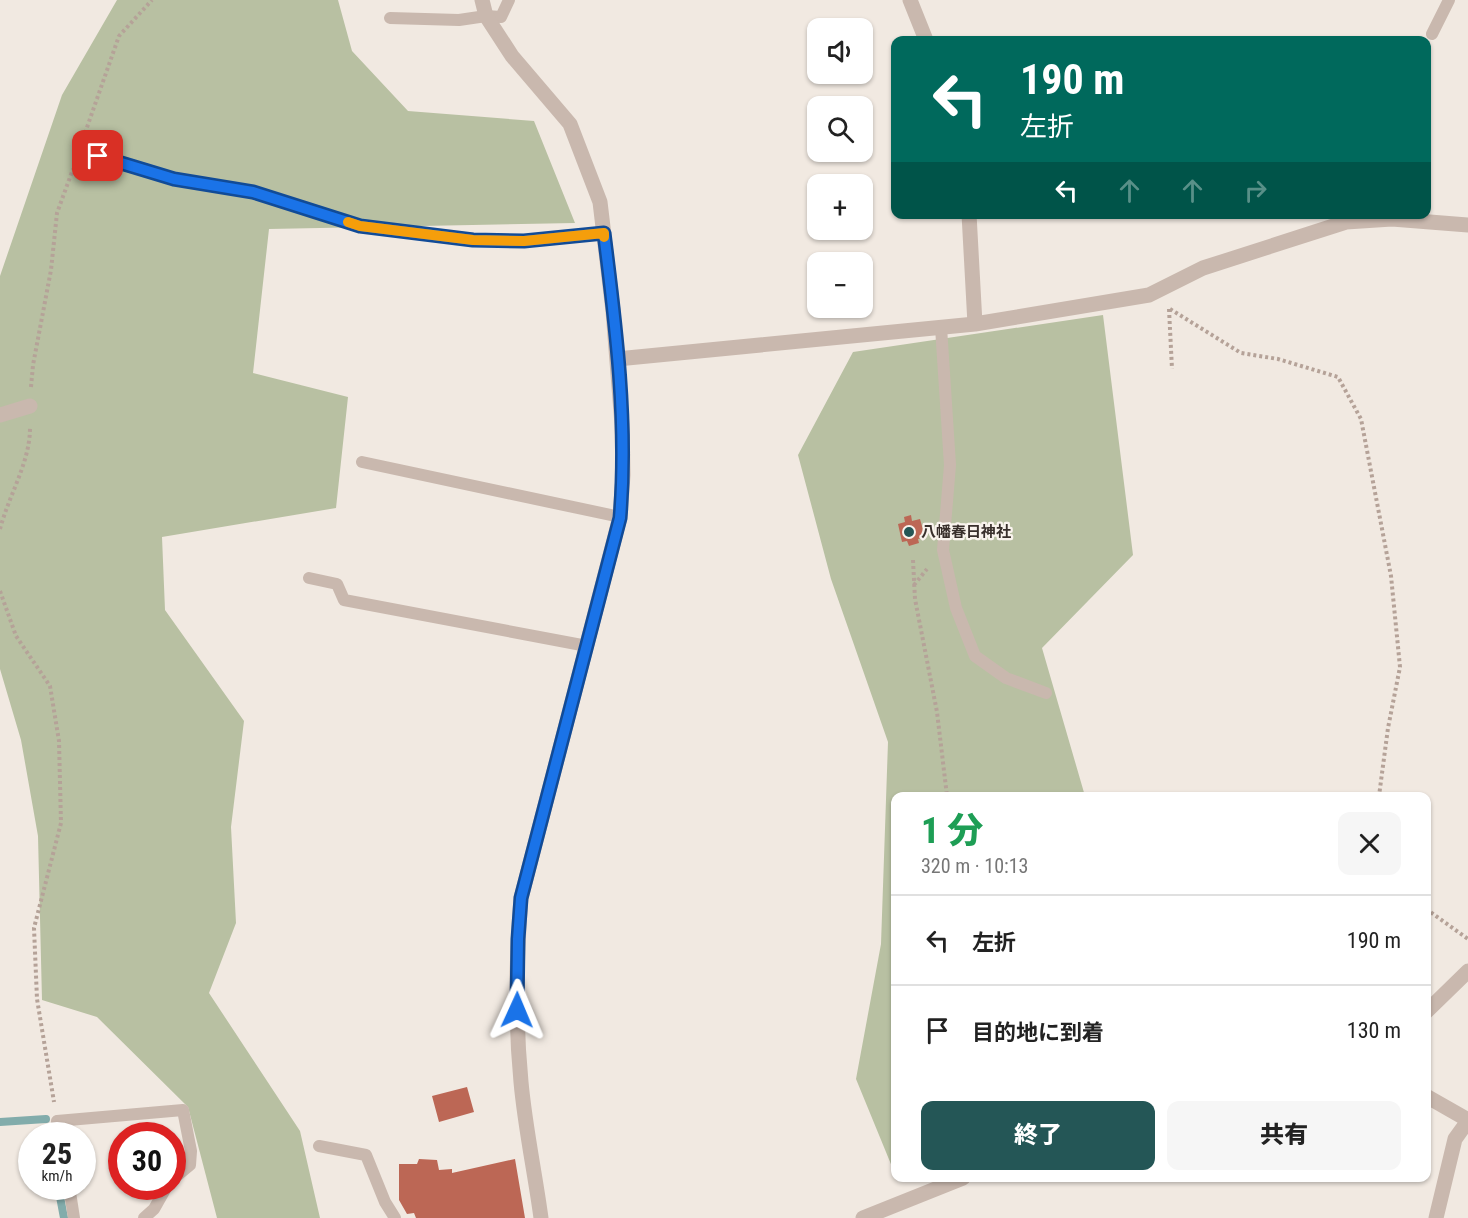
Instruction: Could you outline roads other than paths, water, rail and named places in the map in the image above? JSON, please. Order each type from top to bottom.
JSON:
[{"type":"street","points":[[482,0],[486,16],[512,56],[570,124],[600,202],[617,359],[623,475],[620,518],[521,898],[517,1010],[521,1082],[541,1218]]},
{"type":"street","points":[[910,0],[924,36]]},
{"type":"street","points":[[969,219],[975,324]]},
{"type":"street","points":[[617,359],[975,324],[1149,296],[1203,268],[1338,219]]},
{"type":"street","points":[[1392,219],[1468,225]]},
{"type":"street","points":[[0,415],[30,406]]},
{"type":"street","points":[[1431,1007],[1468,971]]},
{"type":"street","points":[[1431,1099],[1468,1120],[1455,1139],[1436,1218]]},
{"type":"street","points":[[863,1218],[953,1182]]},
{"type":"lane","points":[[390,18],[459,20],[486,16],[501,17],[509,0]]},
{"type":"lane","points":[[1432,34],[1449,0]]},
{"type":"lane","points":[[79,151],[174,179],[253,192],[360,226],[473,240],[524,241],[604,233]]},
{"type":"lane","points":[[941,327],[950,465],[943,550],[956,608],[975,656],[1006,678],[1046,693]]},
{"type":"lane","points":[[362,462],[620,518]]},
{"type":"lane","points":[[309,578],[338,584],[344,600],[587,646]]},
{"type":"lane","points":[[57,1122],[183,1110],[185,1122]]},
{"type":"lane","points":[[186,1125],[191,1151],[190,1165],[186,1168]]},
{"type":"lane","points":[[319,1146],[366,1155],[385,1203],[395,1218]]},
{"type":"lane","points":[[71,1200],[74,1218]]},
{"type":"lane","points":[[144,1218],[154,1209],[159,1200]]},
{"type":"waterway","points":[[0,1122],[46,1119]]},
{"type":"waterway","points":[[61,1200],[64,1218]]},
{"type":"place","name":"八幡春日神社","points":[[909,532]]}]
